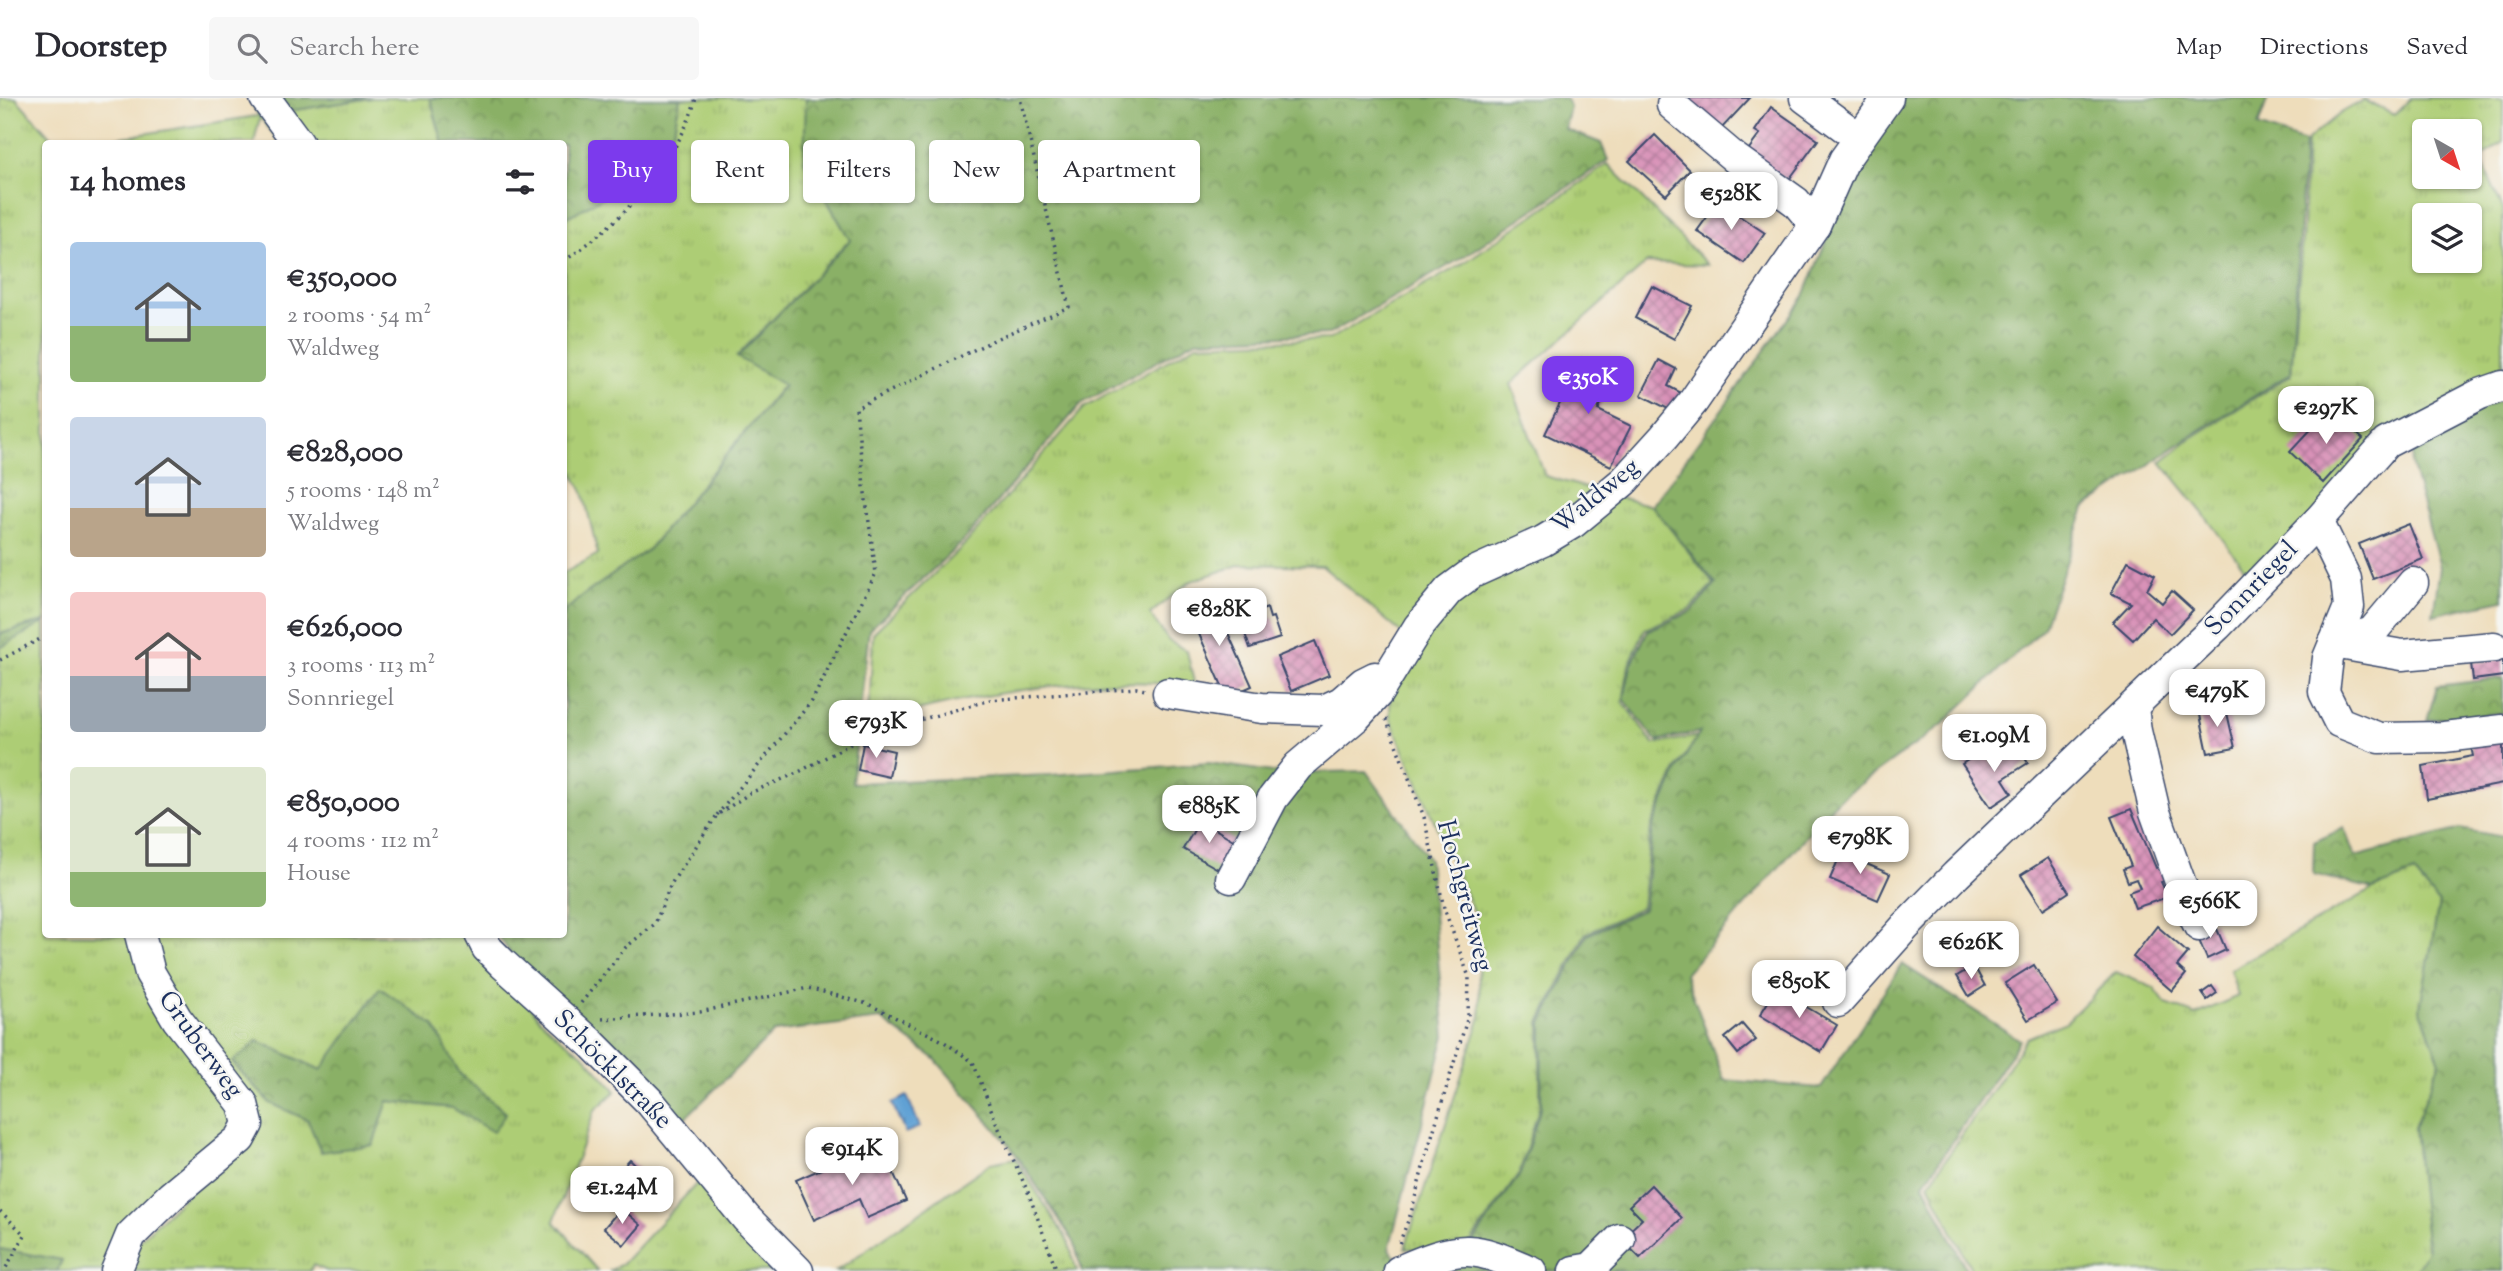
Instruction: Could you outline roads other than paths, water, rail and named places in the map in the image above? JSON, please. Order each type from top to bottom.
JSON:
[{"type":"street","points":[[265,98],[296,140]]},
{"type":"street","points":[[1805,98],[1859,138]]},
{"type":"street","name":"Waldweg","points":[[1231,878],[1273,798],[1298,766],[1356,717],[1377,694],[1419,626],[1449,590],[1472,573],[1543,541],[1573,523],[1624,481],[1693,402],[1815,225],[1844,160],[1888,98]]},
{"type":"street","points":[[1672,105],[1735,159],[1797,202],[1815,225]]},
{"type":"street","name":"Sonnriegel","points":[[1839,1002],[1905,927],[1956,875],[2217,626],[2318,521],[2386,443],[2480,394],[2503,386]]},
{"type":"street","points":[[2318,521],[2346,579],[2348,607],[2328,658],[2323,692],[2339,722],[2379,738],[2444,737],[2503,730]]},
{"type":"street","points":[[2334,643],[2372,632],[2413,583]]},
{"type":"street","points":[[2334,643],[2402,655],[2494,647]]},
{"type":"street","points":[[1168,693],[1262,708],[1324,710],[1341,702],[1363,683],[1394,667]]},
{"type":"street","points":[[2133,708],[2155,812],[2188,904],[2199,926]]},
{"type":"street","name":"Gruberweg","points":[[116,1271],[131,1235],[171,1196],[240,1139],[248,1124],[243,1104],[177,1019],[150,973],[142,938]]},
{"type":"street","name":"Schöcklstraße","points":[[482,938],[487,948],[503,964],[649,1101],[746,1218],[799,1271]]},
{"type":"street","points":[[1574,1271],[1591,1268],[1619,1239]]},
{"type":"street","points":[[1399,1259],[1426,1260],[1465,1251],[1486,1254],[1531,1271]]},
{"type":"water","points":[[907,1096],[920,1127],[905,1133],[892,1103]]}]
